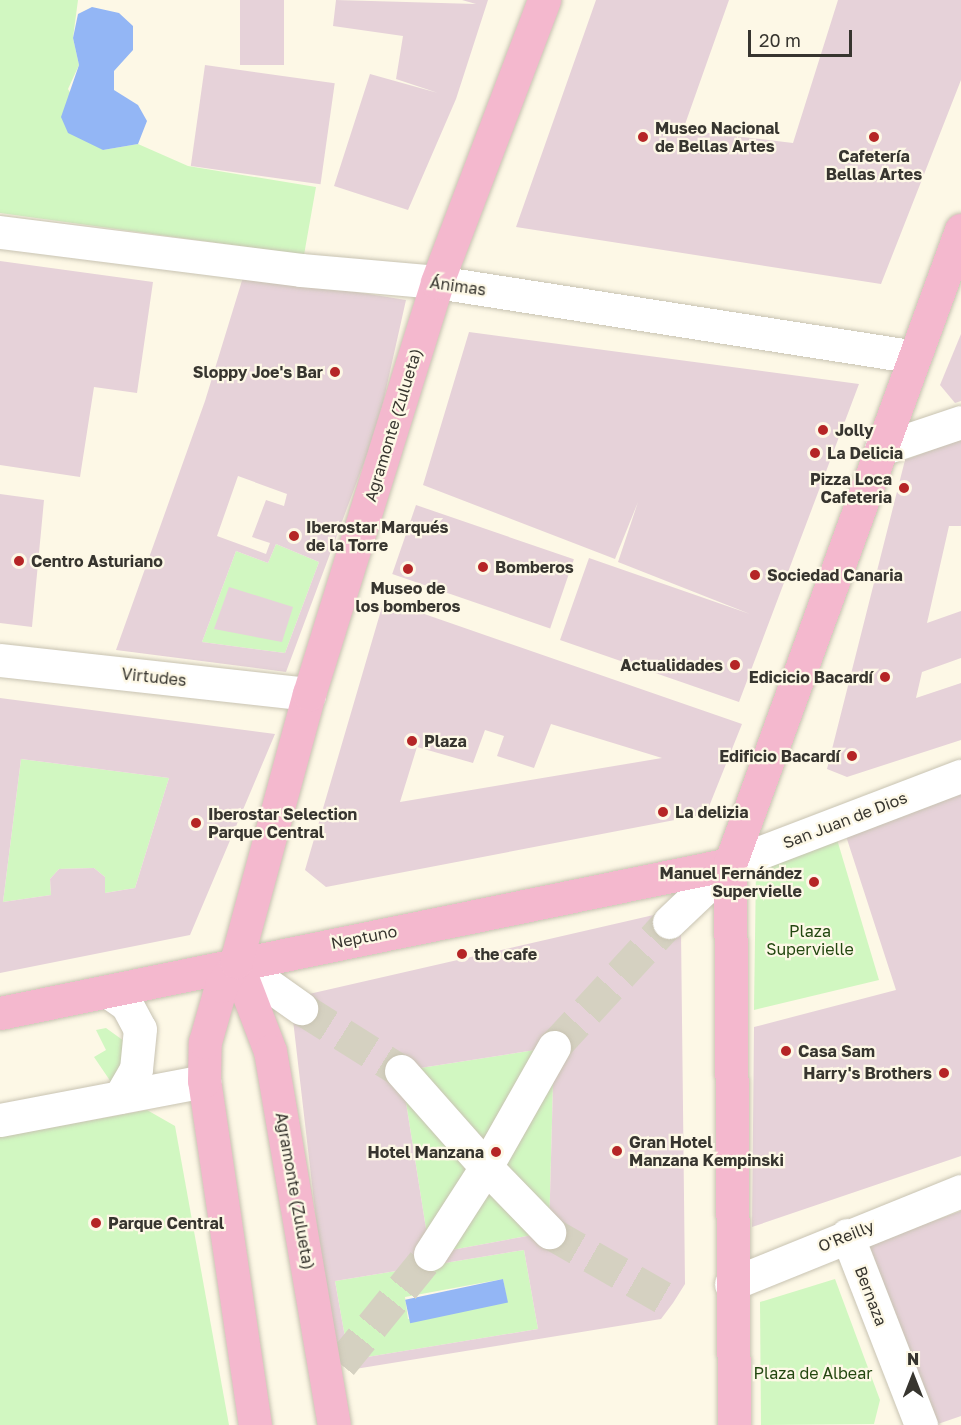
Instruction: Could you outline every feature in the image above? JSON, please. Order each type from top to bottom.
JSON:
[{"type":"main road","name":"Agramonte (Zulueta)","points":[[255,1425],[204,1081],[211,1016],[221,986],[236,962],[309,694],[437,282],[543,0]]},
{"type":"main road","points":[[734,1425],[731,1284],[730,864],[961,230]]},
{"type":"main road","name":"Neptuno","points":[[0,1013],[110,993],[236,962],[730,864]]},
{"type":"main road","name":"Agramonte (Zulueta)","points":[[236,962],[270,1051],[334,1425]]},
{"type":"street","name":"Ánimas","points":[[0,232],[437,282],[914,357]]},
{"type":"street","points":[[881,449],[961,422]]},
{"type":"street","name":"Virtudes","points":[[0,660],[309,694]]},
{"type":"street","name":"San Juan de Dios","points":[[730,864],[961,776]]},
{"type":"street","points":[[669,922],[730,864]]},
{"type":"street","points":[[236,962],[301,1008]]},
{"type":"street","points":[[110,993],[127,1005],[140,1029],[136,1069],[120,1097]]},
{"type":"street","points":[[430,1254],[486,1167],[554,1047]]},
{"type":"street","points":[[402,1071],[486,1167],[549,1232]]},
{"type":"street","points":[[0,1120],[204,1081]]},
{"type":"street","name":"O'Reilly","points":[[731,1284],[961,1191]]},
{"type":"street","name":"Bernaza","points":[[848,1235],[921,1425]]},
{"type":"green space","points":[[0,0],[78,0],[73,38],[79,65],[68,89],[103,150],[138,144],[188,166],[316,187],[304,255],[0,213]]},
{"type":"green space","points":[[276,544],[319,562],[285,653],[202,642],[236,551],[268,563]]},
{"type":"green space","points":[[21,759],[169,778],[135,888],[105,893],[105,877],[94,868],[59,869],[50,879],[51,895],[3,902]]},
{"type":"green space","name":"Plaza Supervielle","points":[[836,836],[879,980],[754,1010],[756,868]]},
{"type":"green space","points":[[106,1028],[124,1041],[126,1059],[113,1085],[94,1057],[106,1050],[96,1030]]},
{"type":"green space","points":[[554,1047],[549,1232],[430,1254],[401,1071]]},
{"type":"green space","name":"Parque Central","points":[[147,1110],[175,1126],[229,1425],[0,1425],[0,1137]]},
{"type":"green space","points":[[524,1250],[538,1329],[349,1360],[335,1281]],"holes":[[[503,1279],[507,1302],[408,1319],[405,1297]]]},
{"type":"green space","name":"Plaza de Albear","points":[[835,1279],[880,1400],[874,1424],[761,1425],[760,1302]]},
{"type":"water","points":[[92,7],[119,13],[133,26],[133,50],[114,71],[114,90],[138,105],[147,121],[138,144],[103,150],[68,133],[61,117],[79,65],[73,38],[78,14]]},
{"type":"water","points":[[503,1279],[508,1302],[410,1323],[405,1300]]},
{"type":"building","points":[[240,0],[284,0],[284,65],[240,65]]},
{"type":"building","points":[[336,0],[476,4],[462,0],[488,0],[456,99],[408,210],[334,186],[370,74],[438,93],[396,79],[403,36],[333,26]]},
{"type":"building","name":"Museo Nacional de Bellas Artes","points":[[596,0],[729,0],[683,130],[793,143],[838,0],[961,0],[961,80],[881,284],[516,227]]},
{"type":"building","points":[[205,65],[335,83],[321,184],[191,166]]},
{"type":"building","points":[[0,261],[153,282],[137,393],[94,387],[80,477],[0,465]]},
{"type":"building","name":"Iberostar Marqués de la Torre","points":[[244,274],[406,300],[378,425],[286,672],[116,650],[205,401]],"holes":[[[238,476],[287,494],[284,506],[266,500],[252,537],[270,543],[266,554],[217,536]],[[276,544],[319,562],[285,653],[202,642],[236,551],[268,563]]]},
{"type":"building","points":[[469,332],[859,384],[739,702],[560,640],[589,558],[750,614],[618,562],[638,502],[615,559],[423,485]]},
{"type":"building","points":[[961,334],[961,401],[955,403],[940,385]]},
{"type":"building","name":"Edicicio Bacardí","points":[[961,439],[961,526],[949,526],[927,623],[961,611],[961,658],[922,672],[916,698],[961,683],[961,740],[847,777],[827,769],[905,460]]},
{"type":"building","name":"Centro Asturiano","points":[[0,494],[44,500],[32,627],[0,623]]},
{"type":"building","name":"Bomberos","points":[[416,505],[574,559],[550,628],[392,574]]},
{"type":"building","points":[[229,587],[293,607],[282,642],[214,629]]},
{"type":"building","name":"Plaza","points":[[384,600],[742,724],[706,814],[326,887],[305,870]],"holes":[[[551,724],[662,758],[400,802],[417,747],[473,763],[485,730],[504,736],[497,756],[534,768]]]},
{"type":"building","name":"Iberostar Selection Parque Central","points":[[0,698],[275,734],[190,935],[0,973]],"holes":[[[21,759],[169,778],[135,888],[105,893],[105,877],[94,868],[59,869],[50,879],[51,895],[3,902]]]},
{"type":"building","points":[[961,791],[961,1156],[752,1227],[754,1027],[896,990],[845,833]]},
{"type":"building","name":"Gran Hotel Manzana Kempinski","points":[[658,914],[681,931],[685,1284],[661,1319],[349,1370],[332,1357],[293,1020],[309,994]],"holes":[[[554,1047],[549,1232],[430,1254],[401,1071]],[[524,1250],[538,1329],[349,1360],[335,1281]]]},
{"type":"building","points":[[961,1211],[961,1416],[935,1425],[869,1244]]},
{"type":"tunnel","points":[[554,1047],[669,922]]},
{"type":"tunnel","points":[[301,1008],[401,1071]]},
{"type":"tunnel","points":[[549,1232],[673,1303]]},
{"type":"tunnel","points":[[341,1364],[430,1254]]},
{"type":"place","name":"Museo Nacional de Bellas Artes","points":[[643,137]]},
{"type":"place","name":"Cafetería Bellas Artes","points":[[874,137]]},
{"type":"place","name":"Sloppy Joe's Bar","points":[[335,372]]},
{"type":"place","name":"Jolly","points":[[823,430]]},
{"type":"place","name":"La Delicia","points":[[815,453]]},
{"type":"place","name":"Pizza Loca Cafeteria","points":[[904,488]]},
{"type":"place","name":"Iberostar Marqués de la Torre","points":[[294,536]]},
{"type":"place","name":"Centro Asturiano","points":[[19,561]]},
{"type":"place","name":"Bomberos","points":[[483,567]]},
{"type":"place","name":"Museo de los bomberos","points":[[408,569]]},
{"type":"place","name":"Sociedad Canaria","points":[[755,575]]},
{"type":"place","name":"Actualidades","points":[[735,665]]},
{"type":"place","name":"Edicicio Bacardí","points":[[885,677]]},
{"type":"place","name":"Plaza","points":[[412,741]]},
{"type":"place","name":"Edificio Bacardí","points":[[852,756]]},
{"type":"place","name":"La delizia","points":[[663,812]]},
{"type":"place","name":"Iberostar Selection Parque Central","points":[[196,823]]},
{"type":"place","name":"Manuel Fernández Supervielle","points":[[814,882]]},
{"type":"place","name":"the cafe","points":[[462,954]]},
{"type":"place","name":"Casa Sam","points":[[786,1051]]},
{"type":"place","name":"Harry's Brothers","points":[[944,1073]]},
{"type":"place","name":"Gran Hotel Manzana Kempinski","points":[[617,1151]]},
{"type":"place","name":"Hotel Manzana","points":[[496,1152]]},
{"type":"place","name":"Parque Central","points":[[96,1223]]}]
